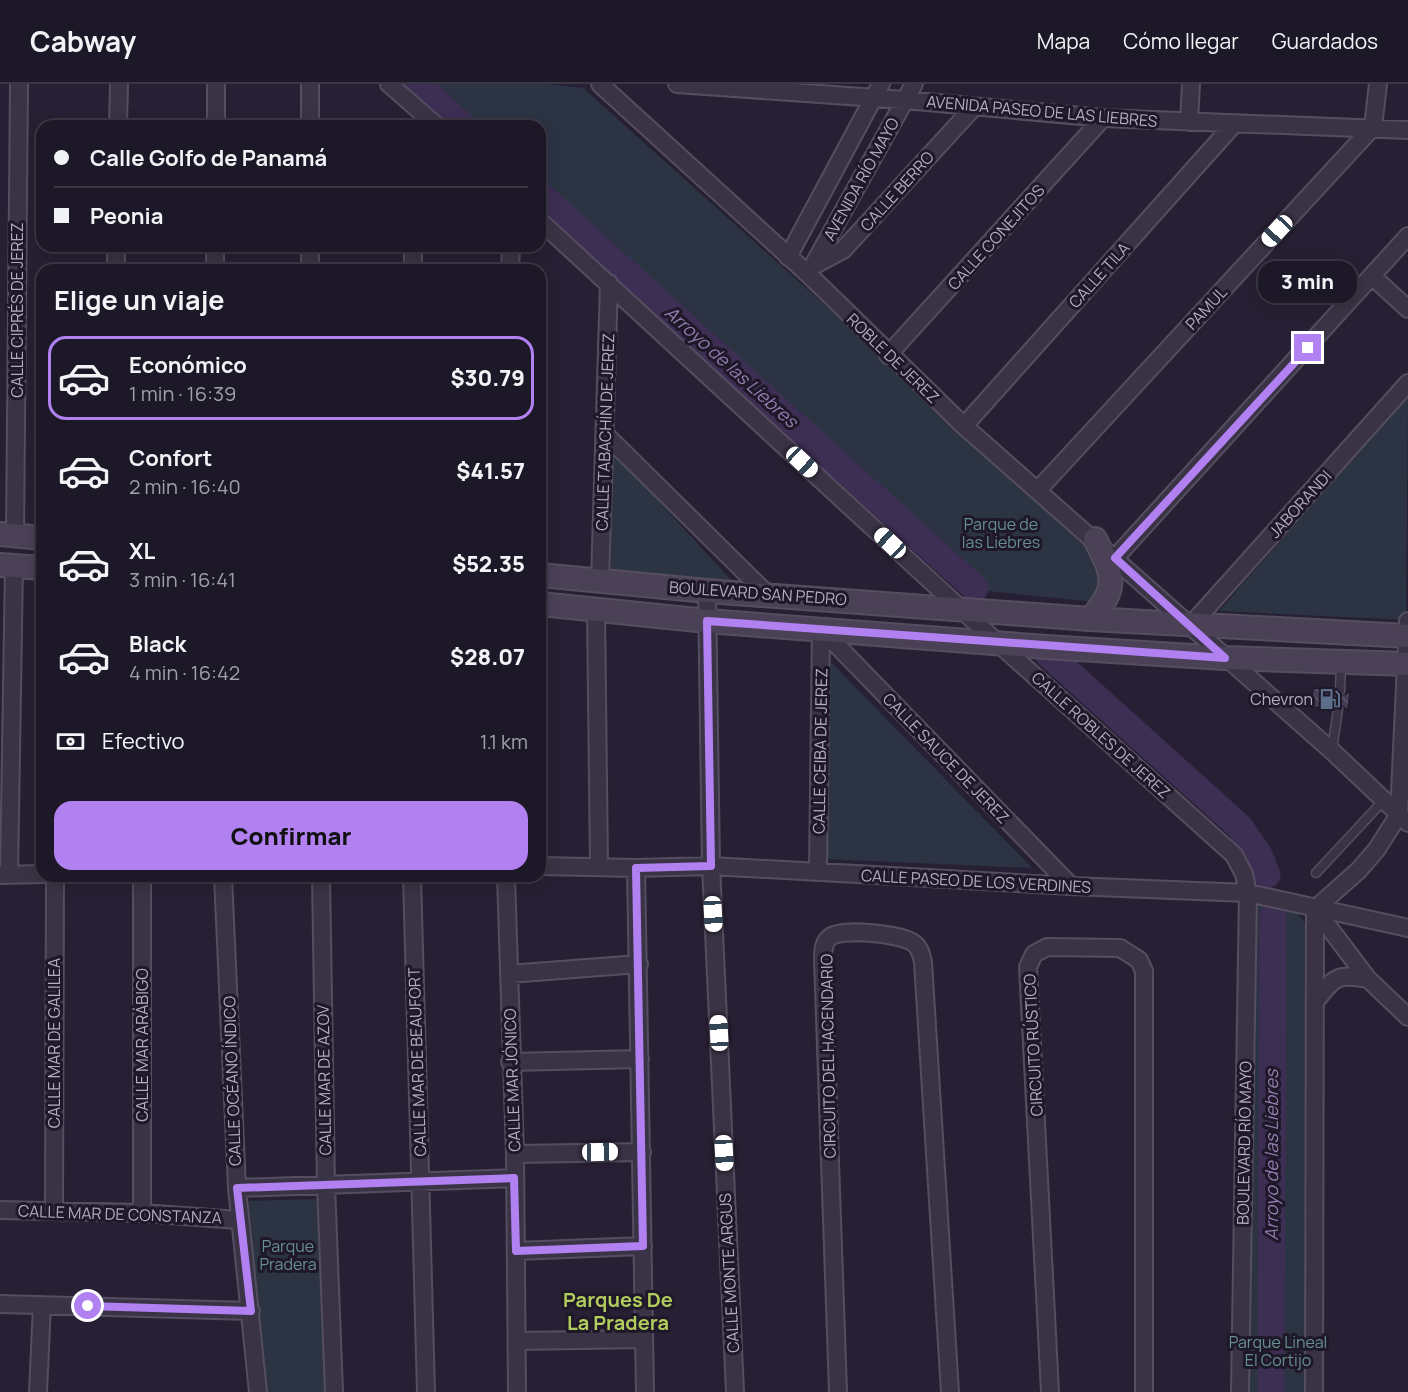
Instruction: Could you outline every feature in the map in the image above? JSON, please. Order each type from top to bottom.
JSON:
[{"type":"street","name":"CALLE CIPRÉS DE JEREZ","points":[[7,535],[19,84]]},
{"type":"street","points":[[118,120],[119,84]]},
{"type":"street","points":[[216,84],[216,120]]},
{"type":"street","points":[[310,84],[310,120]]},
{"type":"street","points":[[389,84],[430,120]]},
{"type":"street","name":"ROBLE DE JEREZ","points":[[600,84],[788,257],[810,270],[888,355],[964,426],[1095,539],[1225,658],[1332,751],[1403,819]]},
{"type":"street","name":"AVENIDA PASEO DE LAS LIEBRES","points":[[677,84],[877,91],[905,100],[1103,118],[1408,129]]},
{"type":"street","name":"AVENIDA RÍO MAYO","points":[[810,270],[914,84]]},
{"type":"street","points":[[1189,122],[1191,84]]},
{"type":"street","points":[[1373,127],[1378,84]]},
{"type":"street","name":"AVENIDA RÍO MAYO","points":[[788,257],[877,91]]},
{"type":"street","points":[[414,105],[414,120]]},
{"type":"street","name":"CALLE BERRO","points":[[810,270],[843,250],[974,107]]},
{"type":"street","name":"CALLE CONEJITOS","points":[[888,355],[1103,118]]},
{"type":"street","name":"CALLE TILA","points":[[964,426],[1234,124]]},
{"type":"street","name":"PAMUL","points":[[1038,490],[1373,127]]},
{"type":"street","name":"CALLE ROBLES DE JEREZ","points":[[546,226],[1221,842],[1234,855],[1255,895]]},
{"type":"street","points":[[1115,558],[1408,236]]},
{"type":"street","points":[[1373,277],[1408,309]]},
{"type":"street","name":"CALLE TABACHÍN DE JEREZ","points":[[600,581],[609,283]]},
{"type":"street","name":"JABORANDI","points":[[1191,625],[1408,383]]},
{"type":"street","points":[[606,435],[767,594]]},
{"type":"street","points":[[7,535],[36,537]]},
{"type":"street","points":[[1090,619],[1107,600],[1110,585],[1109,566],[1095,539]]},
{"type":"street","points":[[36,567],[7,565],[5,875],[36,874]]},
{"type":"street","name":"BOULEVARD SAN PEDRO","points":[[546,576],[707,591],[1090,619]]},
{"type":"street","name":"CALLE MONTE ARGUS","points":[[707,591],[711,866],[735,1392]]},
{"type":"street","name":"BOULEVARD SAN PEDRO","points":[[546,605],[707,621],[1046,647],[1225,658],[1406,663]]},
{"type":"street","points":[[596,609],[600,867]]},
{"type":"street","points":[[1090,619],[1191,625],[1408,631],[1403,819],[1359,870],[1316,909],[1314,1392]]},
{"type":"street","name":"CALLE CEIBA DE JEREZ","points":[[818,872],[821,629]]},
{"type":"street","name":"CALLE SAUCE DE JEREZ","points":[[821,629],[1071,886]]},
{"type":"street","name":"CALLE PASEO DE LOS VERDINES","points":[[546,866],[636,868],[711,866],[1255,895],[1288,900],[1316,909],[1408,928]]},
{"type":"street","points":[[636,868],[645,1392]]},
{"type":"street","name":"CALLE MAR DE GALILEA","points":[[54,1211],[55,882]]},
{"type":"street","name":"CALLE MAR ARÁBIGO","points":[[141,1213],[142,882]]},
{"type":"street","name":"CALLE OCÉANO ÍNDICO","points":[[223,882],[239,1220],[251,1311],[258,1392]]},
{"type":"street","name":"CALLE MAR DE AZOV","points":[[321,882],[326,1185],[334,1392]]},
{"type":"street","name":"CALLE MAR DE BEAUFORT","points":[[412,882],[426,1392]]},
{"type":"street","name":"CALLE MAR JÓNICO","points":[[506,882],[510,1062],[515,1154],[517,1392]]},
{"type":"street","name":"BOULEVARD RÍO MAYO","points":[[1240,1392],[1255,895]]},
{"type":"street","points":[[1316,909],[1368,979],[1408,1017]]},
{"type":"street","name":"CIRCUITO DEL HACENDARIO","points":[[838,1392],[823,960],[826,942],[830,937],[849,932],[911,942],[919,949],[923,962],[950,1392]]},
{"type":"street","name":"CIRCUITO RÚSTICO","points":[[1050,1392],[1028,967],[1034,954],[1047,947],[1120,948],[1138,960],[1144,971],[1144,1392]]},
{"type":"street","points":[[509,974],[639,964]]},
{"type":"street","points":[[1315,1002],[1335,978],[1346,975],[1368,979]]},
{"type":"street","points":[[510,1062],[640,1059]]},
{"type":"street","points":[[515,1154],[642,1152]]},
{"type":"street","name":"CALLE MAR DE CONSTANZA","points":[[237,1188],[514,1178]]},
{"type":"street","name":"CALLE MAR DE CONSTANZA","points":[[0,1210],[141,1213],[239,1220]]},
{"type":"street","points":[[516,1251],[643,1246]]},
{"type":"street","points":[[0,1304],[251,1311]]},
{"type":"street","points":[[38,1392],[42,1305]]},
{"type":"street","points":[[517,1341],[644,1339]]},
{"type":"lane","points":[[1340,691],[1341,663]]},
{"type":"lane","points":[[1332,751],[1338,709]]},
{"type":"lane","points":[[1316,873],[1384,800]]},
{"type":"green space","name":"Parque de las Liebres","points":[[428,84],[549,84],[583,88],[1089,542],[1104,565],[1095,602],[988,591],[546,193],[546,120],[465,120]]},
{"type":"green space","points":[[1408,395],[1406,620],[1219,611]]},
{"type":"green space","points":[[610,448],[732,581],[611,572]]},
{"type":"green space","points":[[825,656],[1032,868],[826,859]]},
{"type":"green space","name":"Parque Lineal El Cortijo","points":[[1263,903],[1284,907],[1296,913],[1308,929],[1307,1392],[1248,1392],[1256,1000],[1253,912]]},
{"type":"green space","name":"Parque Pradera","points":[[323,1199],[326,1392],[263,1392],[249,1201]]},
{"type":"building","name":"Chevron","points":[[1313,688],[1334,690],[1339,697],[1350,692],[1348,710],[1338,703],[1332,708],[1311,707]]},
{"type":"waterway","name":"Arroyo de las Liebres","points":[[417,84],[456,120]]},
{"type":"waterway","name":"Arroyo de las Liebres","points":[[546,200],[975,588]]},
{"type":"waterway","name":"Arroyo de las Liebres","points":[[1048,654],[1240,827],[1259,855],[1267,875]]},
{"type":"waterway","name":"Arroyo de las Liebres","points":[[1271,1392],[1273,917]]},
{"type":"place","name":"Chevron","points":[[1330,699]]},
{"type":"district","name":"Parques De La Pradera","points":[[618,1312]]},
{"type":"route","points":[[88,1306],[251,1311],[237,1188],[514,1178],[516,1251],[643,1246],[636,868],[711,866],[707,621],[1225,658],[1115,558],[1308,348]]}]
